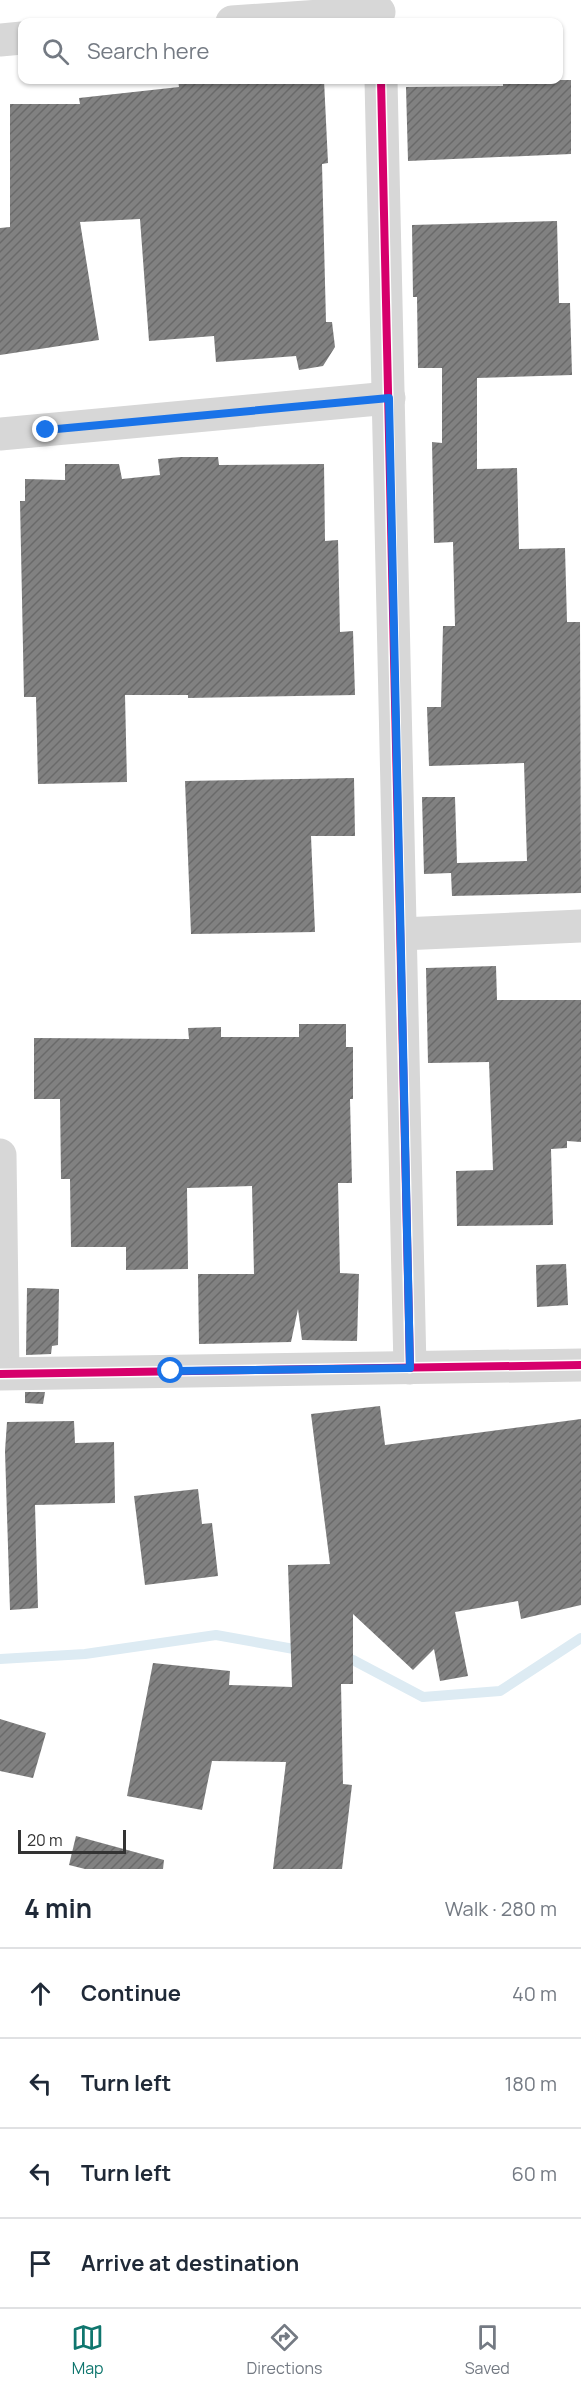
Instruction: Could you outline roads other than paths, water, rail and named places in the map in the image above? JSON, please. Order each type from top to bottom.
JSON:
[{"type":"street","points":[[285,18],[379,11]]},
{"type":"street","points":[[0,40],[18,38]]},
{"type":"street","points":[[381,84],[410,1368]]},
{"type":"street","points":[[0,434],[389,398]]},
{"type":"street","points":[[401,934],[581,926]]},
{"type":"street","points":[[0,1155],[2,1374],[581,1365]]},
{"type":"waterway","points":[[0,1659],[85,1654],[216,1635],[305,1651]]},
{"type":"waterway","points":[[340,1658],[353,1660],[423,1697],[500,1691],[581,1638]]}]
